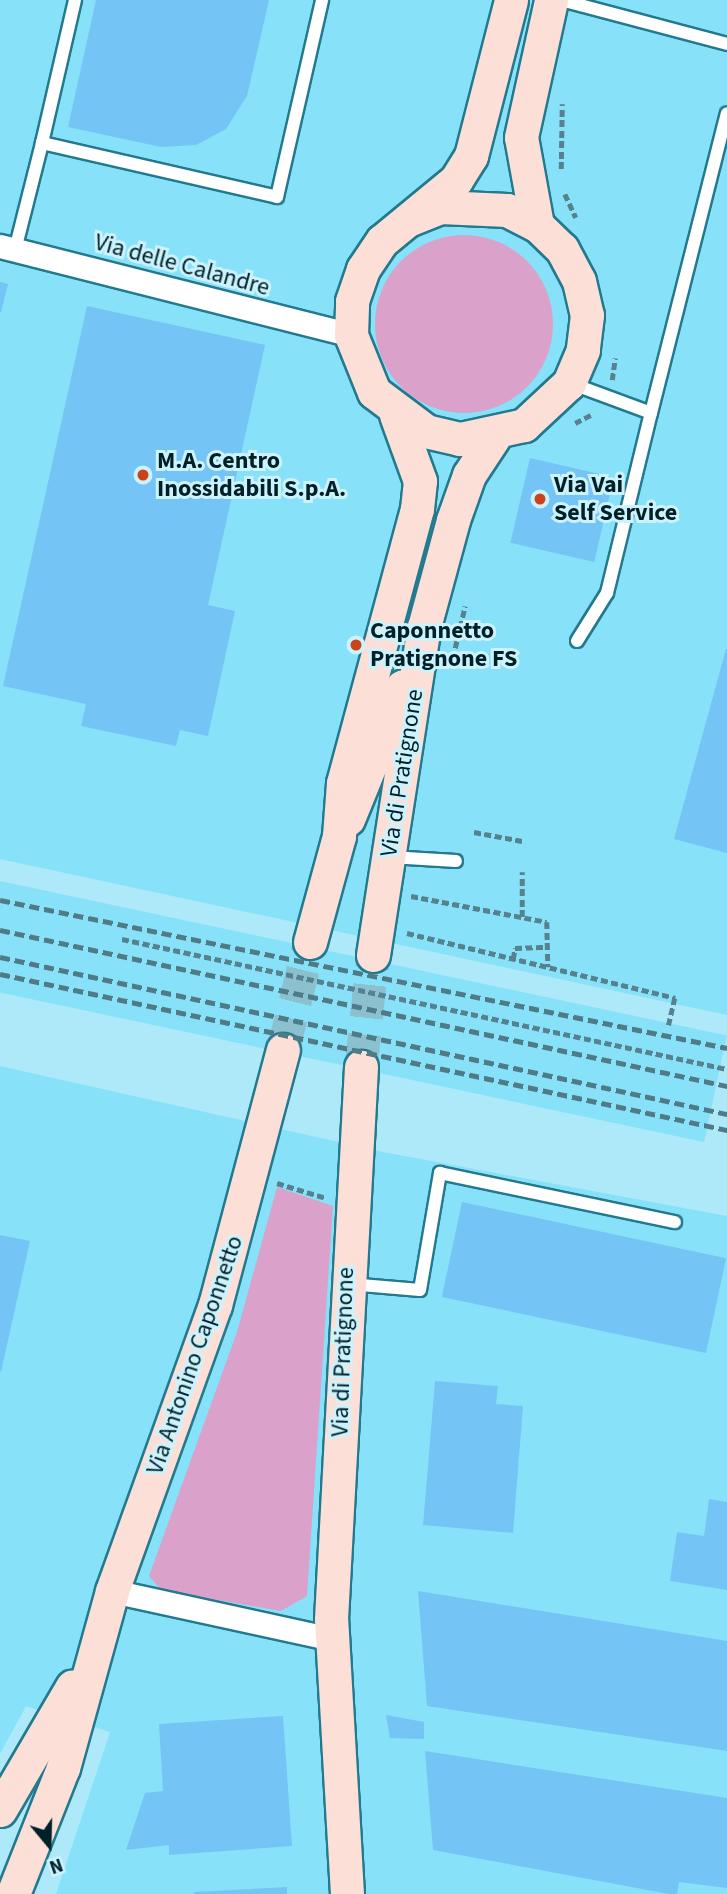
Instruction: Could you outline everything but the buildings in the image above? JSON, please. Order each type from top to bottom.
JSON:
[{"type":"main road","name":"Via di Pratignone","points":[[408,220],[473,204],[537,225],[562,249],[579,281],[587,315],[583,350],[569,383],[549,407],[494,437],[460,439],[396,415],[369,383],[351,335],[352,301],[363,270],[408,220],[456,180],[471,156],[511,0]]},
{"type":"main road","points":[[537,225],[521,137],[551,0]]},
{"type":"main road","points":[[310,942],[339,836],[343,783],[417,509],[420,481],[396,415]]},
{"type":"main road","name":"Via di Pratignone","points":[[385,948],[401,857],[424,627],[450,528],[469,475],[494,437]]},
{"type":"main road","points":[[339,836],[366,784],[424,627]]},
{"type":"main road","name":"Via Antonino Caponnetto","points":[[13,1894],[63,1768],[91,1655],[112,1591],[215,1305],[283,1050]]},
{"type":"main road","name":"Via di Pratignone","points":[[347,1894],[332,1639],[345,1283],[361,1066]]},
{"type":"main road","name":"Via Antonino Caponnetto","points":[[0,1810],[91,1655]]},
{"type":"street","name":"Via delle Calandre","points":[[7,248],[351,335]]},
{"type":"street","points":[[112,1591],[332,1639]]},
{"type":"lane","points":[[7,248],[42,143],[75,0]]},
{"type":"lane","points":[[42,143],[277,197],[322,0]]},
{"type":"lane","points":[[561,0],[727,44]]},
{"type":"lane","points":[[577,641],[607,593],[727,113]]},
{"type":"lane","points":[[569,383],[651,413]]},
{"type":"lane","points":[[401,857],[456,861]]},
{"type":"lane","points":[[345,1283],[420,1290],[440,1173],[675,1222]]},
{"type":"path","points":[[565,90],[560,184],[584,232]]},
{"type":"path","points":[[562,430],[597,412],[616,353]]},
{"type":"path","points":[[451,664],[467,596]]},
{"type":"path","points":[[474,832],[523,841]]},
{"type":"path","points":[[401,857],[407,895],[404,907]]},
{"type":"path","points":[[522,872],[522,917]]},
{"type":"path","points":[[407,895],[547,922],[548,967]]},
{"type":"path","points":[[385,948],[399,931],[675,998],[668,1025]]},
{"type":"path","points":[[122,939],[644,1051]]},
{"type":"path","points":[[513,959],[515,948],[548,947]]},
{"type":"path","points":[[612,1044],[727,1069]]},
{"type":"path","points":[[679,1058],[711,1066]]},
{"type":"path","points":[[276,1182],[338,1202]]},
{"type":"shaded area","points":[[0,0],[727,0],[727,1015],[0,859]]},
{"type":"shaded area","points":[[464,235],[498,242],[527,261],[546,290],[553,324],[546,358],[527,387],[498,406],[464,413],[430,406],[401,387],[382,358],[375,324],[382,290],[401,261],[430,242]]},
{"type":"shaded area","points":[[0,881],[727,1035],[704,1142],[0,992]]},
{"type":"shaded area","points":[[0,1066],[383,1152],[727,1216],[727,1894],[56,1894],[110,1732],[26,1706],[0,1754]]},
{"type":"shaded area","points":[[277,1187],[333,1206],[307,1596],[281,1611],[161,1590],[149,1576],[237,1332]]},
{"type":"tunnel","points":[[283,1050],[310,942]]},
{"type":"tunnel","points":[[361,1067],[373,955]]},
{"type":"railway","points":[[0,900],[727,1048]]},
{"type":"railway","points":[[0,930],[727,1086]]},
{"type":"railway","points":[[0,957],[727,1114]]},
{"type":"railway","points":[[0,974],[727,1130]]},
{"type":"place","name":"M.A. Centro Inossidabili S.p.A.","points":[[143,475]]},
{"type":"place","name":"Via Vai Self Service","points":[[540,499]]},
{"type":"place","name":"Caponnetto Pratignone FS","points":[[356,645]]}]
